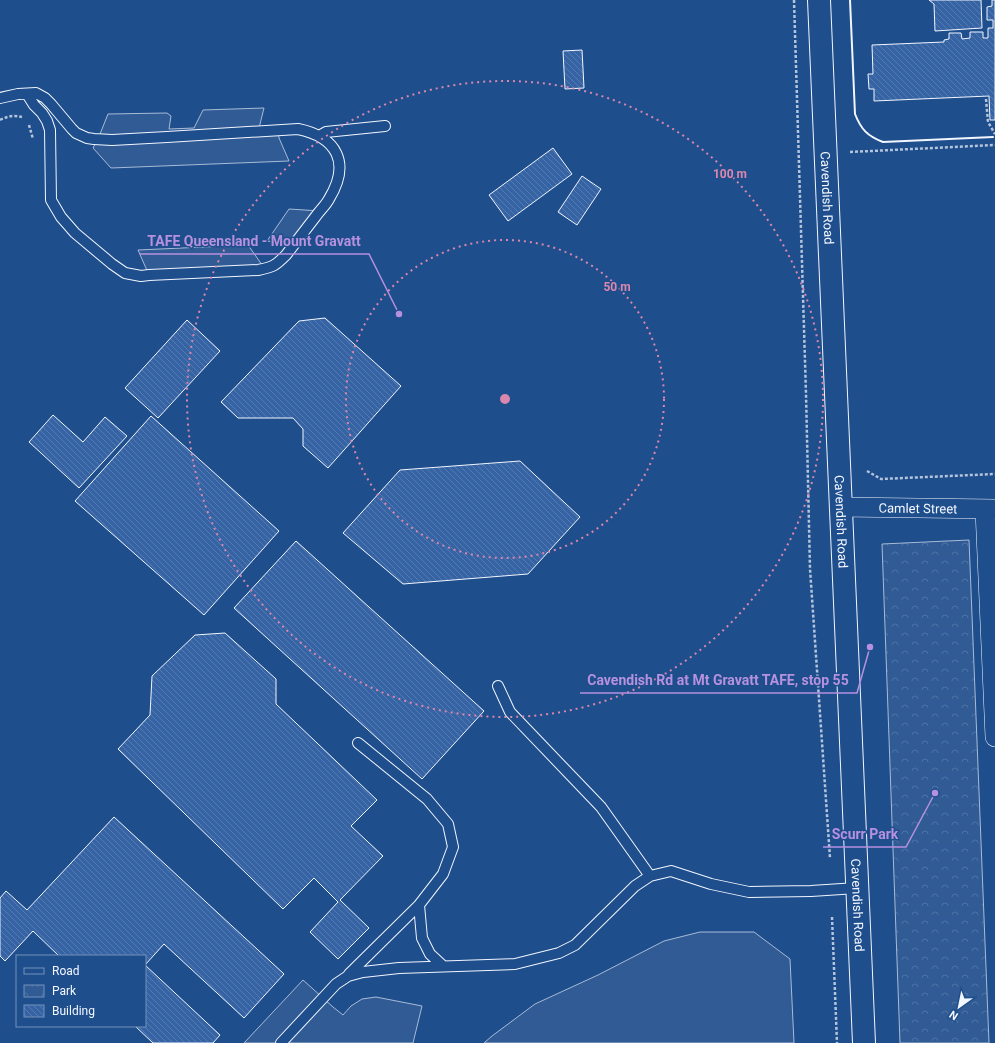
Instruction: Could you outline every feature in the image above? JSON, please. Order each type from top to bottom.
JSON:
[{"type":"main road","name":"Cavendish Road","points":[[819,0],[864,1043]]},
{"type":"street","name":"Camlet Street","points":[[841,507],[990,509]]},
{"type":"street","points":[[990,509],[995,736]]},
{"type":"lane","points":[[0,98],[18,94],[27,94],[36,94],[45,98],[76,133],[87,138],[120,139],[298,129],[310,131],[319,136],[336,151],[340,170],[329,199],[290,250],[278,263],[272,267],[258,270],[149,275],[125,273],[74,233],[60,217],[51,200],[50,130],[42,113],[34,105],[27,94]]},
{"type":"lane","points":[[319,136],[326,132],[385,126]]},
{"type":"lane","points":[[498,686],[510,712],[601,807],[650,876]]},
{"type":"lane","points":[[281,1043],[336,984],[348,976],[419,906],[443,874],[453,847],[448,824],[427,800],[358,743]]},
{"type":"lane","points":[[348,976],[363,972],[399,968],[514,964],[559,953],[575,945],[635,886],[650,876],[671,871],[711,884],[749,892],[811,892],[857,888]]},
{"type":"lane","points":[[419,906],[422,938],[430,954],[443,966]]},
{"type":"path","points":[[794,0],[810,569],[830,858]]},
{"type":"path","points":[[986,99],[988,122],[995,134]]},
{"type":"path","points":[[0,120],[14,115],[22,116],[30,126],[34,144]]},
{"type":"path","points":[[850,152],[995,145]]},
{"type":"path","points":[[867,471],[881,479],[995,474]]},
{"type":"path","points":[[832,917],[837,1043]]},
{"type":"green space","points":[[969,540],[989,1043],[900,1043],[882,544]]},
{"type":"shaded area","points":[[264,108],[259,131],[278,130],[279,138],[289,161],[111,168],[93,148],[108,114],[167,113],[171,116],[169,129],[194,128],[203,110]]},
{"type":"shaded area","points":[[289,209],[320,211],[294,245],[267,241]]},
{"type":"shaded area","points":[[248,245],[265,269],[149,275],[138,250]]},
{"type":"shaded area","points":[[700,932],[754,932],[790,959],[794,1043],[484,1043],[535,1004],[598,975],[664,941]]},
{"type":"shaded area","points":[[303,980],[343,1015],[351,1006],[362,999],[376,997],[422,1006],[413,1043],[244,1043]]},
{"type":"building","points":[[929,0],[981,0],[982,28],[935,31],[934,4]]},
{"type":"building","points":[[992,0],[995,0],[995,120],[990,120],[989,96],[874,101],[874,89],[869,89],[868,74],[873,74],[872,45],[944,42],[944,40],[949,39],[949,33],[961,33],[962,39],[970,38],[970,32],[983,32],[983,38],[988,38],[988,28],[993,28],[993,20],[987,20],[987,7],[992,6]]},
{"type":"building","points":[[582,50],[584,88],[565,89],[563,51]]},
{"type":"building","points":[[553,148],[572,174],[508,221],[489,195]]},
{"type":"building","points":[[582,176],[601,189],[577,225],[558,212]]},
{"type":"building","points":[[325,318],[401,386],[328,468],[303,446],[303,429],[293,418],[238,418],[221,402],[299,321]]},
{"type":"building","points":[[187,320],[220,351],[158,418],[125,388]]},
{"type":"building","points":[[53,415],[83,442],[105,417],[127,436],[79,488],[29,442]]},
{"type":"building","points":[[151,416],[279,531],[204,615],[75,501]]},
{"type":"building","points":[[520,461],[580,517],[528,574],[403,584],[343,533],[400,470]]},
{"type":"building","points":[[296,541],[484,711],[422,779],[234,608]]},
{"type":"building","points":[[225,633],[276,679],[276,704],[377,800],[351,826],[383,856],[340,900],[369,928],[338,959],[310,932],[338,902],[314,878],[283,909],[118,749],[150,715],[152,676],[195,635]]},
{"type":"building","points":[[114,817],[284,974],[244,1018],[164,944],[146,964],[146,955],[58,955],[33,931],[5,961],[0,956],[0,898],[6,891],[27,910]]},
{"type":"building","points":[[146,966],[220,1035],[213,1043],[153,1043],[136,1027],[146,1027]]},
{"type":"wall","points":[[850,0],[855,114],[865,131],[883,142],[993,137]]},
{"type":"place","name":"TAFE Queensland - Mount Gravatt","points":[[399,314]]},
{"type":"place","name":"Cavendish Rd at Mt Gravatt TAFE, stop 55","points":[[870,647]]},
{"type":"place","name":"Scurr Park","points":[[935,793]]}]
